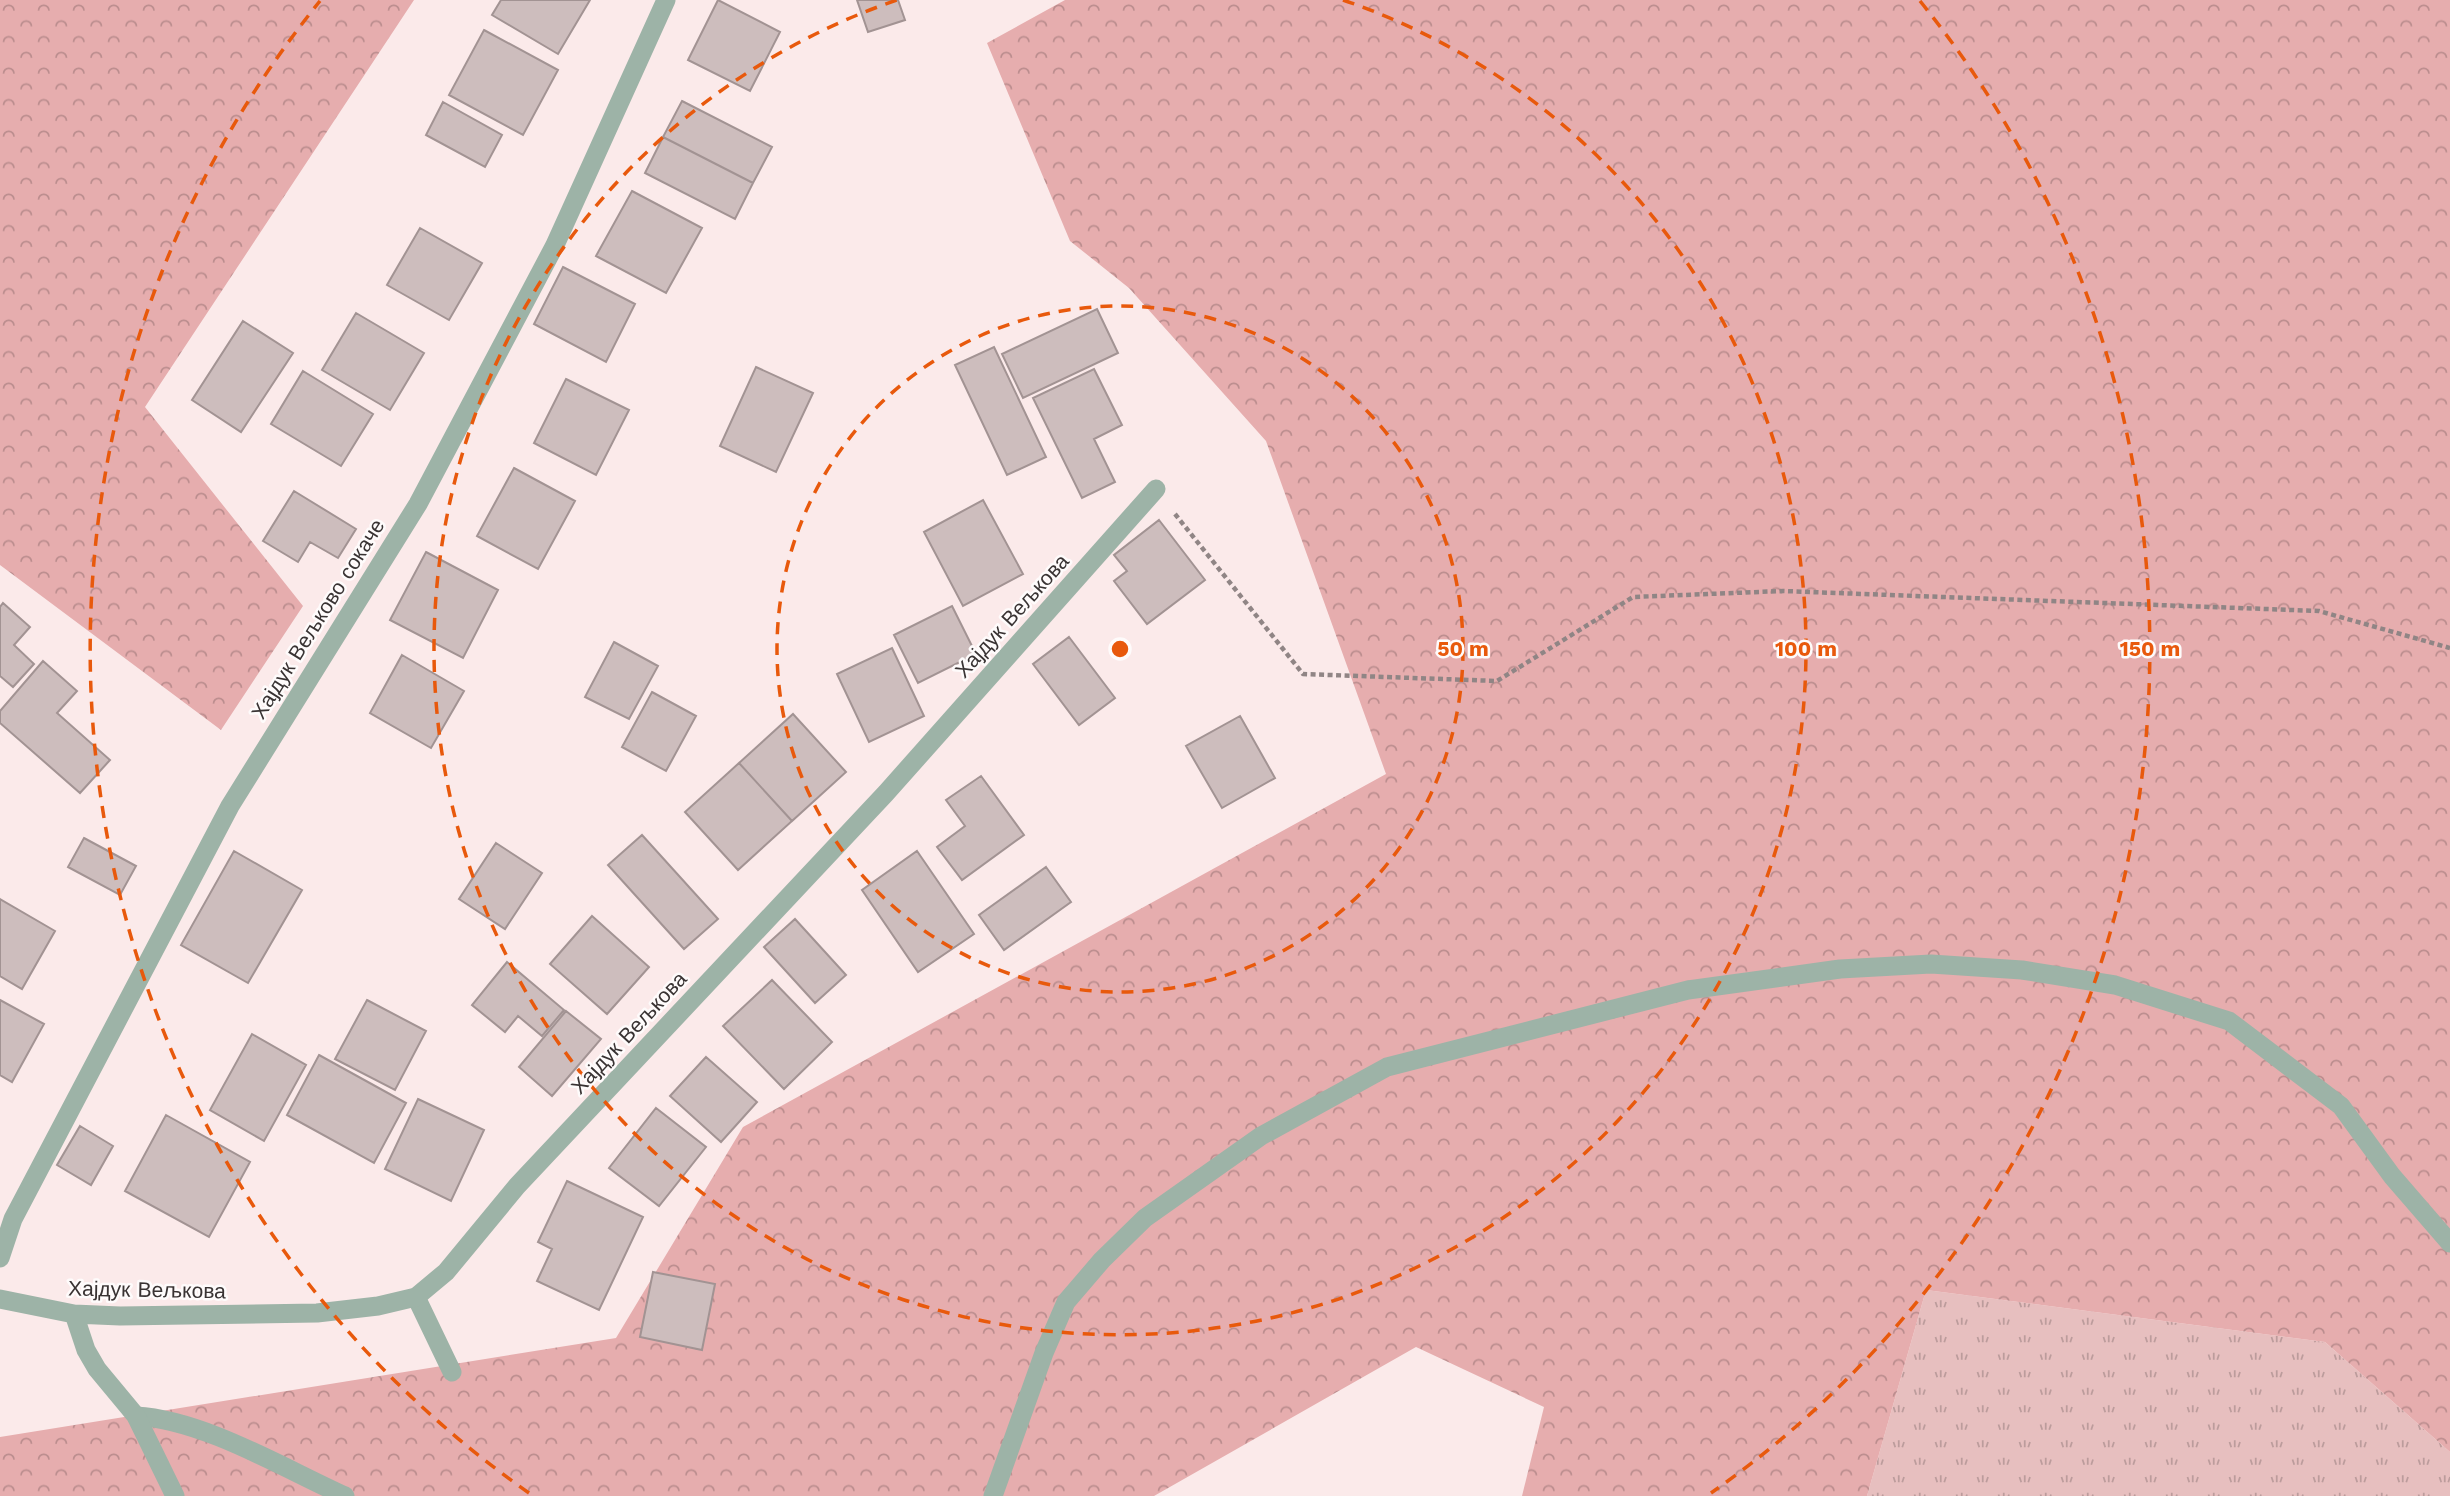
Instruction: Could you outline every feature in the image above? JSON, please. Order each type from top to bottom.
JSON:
[{"type":"street","name":"Хајдук Вељково сокаче","points":[[0,1258],[13,1219],[230,806],[431,480],[555,245],[666,0]]},
{"type":"street","name":"Хајдук Вељкова","points":[[0,1300],[74,1314],[317,1313],[378,1306],[416,1297],[446,1272],[517,1186],[886,793],[1156,489]]},
{"type":"street","points":[[993,1496],[1044,1353],[1066,1302],[1102,1259],[1145,1218],[1261,1136],[1387,1067],[1688,990],[1840,969],[1931,964],[2022,970],[2115,985],[2229,1021],[2341,1106],[2392,1176],[2450,1244]]},
{"type":"street","points":[[416,1297],[452,1372]]},
{"type":"street","points":[[74,1314],[86,1350],[97,1369],[136,1416],[175,1496]]},
{"type":"street","points":[[136,1416],[161,1418],[194,1427],[345,1496]]},
{"type":"path","points":[[1156,489],[1303,674],[1497,681],[1633,597],[1783,590],[2319,611],[2450,648]]},
{"type":"green space","points":[[0,0],[414,0],[145,407],[303,606],[221,730],[0,565]]},
{"type":"green space","points":[[1065,0],[2450,0],[2450,1452],[2325,1342],[1926,1290],[1867,1496],[1522,1496],[1544,1407],[1416,1347],[1154,1496],[0,1496],[0,1437],[616,1338],[743,1127],[1386,774],[1266,441],[1129,288],[1070,241],[987,43]]},
{"type":"green space","points":[[1926,1290],[2325,1342],[2450,1452],[2450,1496],[1867,1496]]},
{"type":"building","points":[[501,0],[590,0],[558,54],[492,15]]},
{"type":"building","points":[[718,0],[780,32],[750,91],[688,60]]},
{"type":"building","points":[[857,0],[898,0],[905,20],[868,32]]},
{"type":"building","points":[[484,30],[558,70],[523,135],[449,95]]},
{"type":"building","points":[[682,101],[772,147],[753,183],[663,137]]},
{"type":"building","points":[[443,102],[502,135],[485,167],[426,135]]},
{"type":"building","points":[[663,137],[753,183],[735,219],[645,173]]},
{"type":"building","points":[[632,191],[702,228],[666,293],[596,256]]},
{"type":"building","points":[[420,228],[482,263],[449,320],[387,285]]},
{"type":"building","points":[[563,267],[635,304],[606,362],[534,324]]},
{"type":"building","points":[[1097,309],[1118,353],[1023,398],[1002,354]]},
{"type":"building","points":[[356,313],[424,353],[390,410],[322,370]]},
{"type":"building","points":[[243,321],[293,353],[241,432],[192,400]]},
{"type":"building","points":[[994,347],[1046,457],[1007,475],[955,365]]},
{"type":"building","points":[[756,367],[813,393],[776,472],[720,446]]},
{"type":"building","points":[[1094,369],[1122,425],[1094,439],[1115,482],[1082,498],[1033,398]]},
{"type":"building","points":[[303,371],[373,414],[341,466],[271,424]]},
{"type":"building","points":[[566,379],[629,410],[596,475],[534,443]]},
{"type":"building","points":[[514,468],[575,501],[538,569],[477,536]]},
{"type":"building","points":[[294,491],[356,529],[338,558],[310,542],[298,562],[263,541]]},
{"type":"building","points":[[983,500],[1023,574],[963,606],[924,532]]},
{"type":"building","points":[[1159,520],[1205,580],[1147,624],[1114,581],[1127,571],[1114,555]]},
{"type":"building","points":[[426,552],[498,590],[463,658],[390,620]]},
{"type":"building","points":[[3,603],[30,627],[14,645],[34,664],[13,687],[0,676],[0,607]]},
{"type":"building","points":[[952,606],[976,654],[918,683],[894,635]]},
{"type":"building","points":[[1069,637],[1115,698],[1079,725],[1033,664]]},
{"type":"building","points":[[614,642],[658,666],[629,719],[585,697]]},
{"type":"building","points":[[892,648],[924,716],[869,742],[837,674]]},
{"type":"building","points":[[402,655],[464,691],[431,748],[370,713]]},
{"type":"building","points":[[43,661],[77,691],[57,713],[110,760],[80,793],[0,723],[0,711]]},
{"type":"building","points":[[652,692],[696,716],[666,771],[622,747]]},
{"type":"building","points":[[793,714],[846,772],[792,821],[739,763]]},
{"type":"building","points":[[1240,716],[1275,778],[1222,808],[1186,746]]},
{"type":"building","points":[[739,763],[792,821],[738,870],[685,812]]},
{"type":"building","points":[[981,776],[1024,835],[962,880],[937,847],[965,826],[946,800]]},
{"type":"building","points":[[642,835],[718,919],[684,949],[608,865]]},
{"type":"building","points":[[84,838],[136,866],[120,895],[68,867]]},
{"type":"building","points":[[496,843],[542,873],[505,929],[459,899]]},
{"type":"building","points":[[234,851],[302,890],[248,983],[181,945]]},
{"type":"building","points":[[917,851],[974,934],[918,972],[862,890]]},
{"type":"building","points":[[1046,867],[1071,902],[1004,950],[979,915]]},
{"type":"building","points":[[0,899],[55,931],[22,989],[0,976]]},
{"type":"building","points":[[592,916],[649,967],[607,1014],[550,964]]},
{"type":"building","points":[[795,919],[846,975],[815,1003],[764,947]]},
{"type":"building","points":[[507,962],[564,1010],[542,1036],[518,1016],[505,1032],[472,1005]]},
{"type":"building","points":[[772,980],[832,1042],[784,1089],[723,1026]]},
{"type":"building","points":[[0,1000],[44,1024],[12,1082],[0,1075]]},
{"type":"building","points":[[367,1000],[426,1031],[395,1090],[335,1059]]},
{"type":"building","points":[[566,1011],[601,1039],[552,1096],[519,1067]]},
{"type":"building","points":[[252,1034],[306,1065],[264,1141],[210,1110]]},
{"type":"building","points":[[319,1055],[406,1103],[374,1163],[287,1115]]},
{"type":"building","points":[[706,1057],[757,1102],[721,1142],[670,1096]]},
{"type":"building","points":[[418,1099],[484,1130],[451,1201],[385,1169]]},
{"type":"building","points":[[656,1108],[706,1147],[659,1206],[609,1168]]},
{"type":"building","points":[[166,1115],[250,1162],[209,1237],[125,1191]]},
{"type":"building","points":[[80,1126],[113,1146],[91,1185],[57,1165]]},
{"type":"building","points":[[567,1181],[643,1217],[599,1310],[537,1281],[552,1249],[538,1242]]},
{"type":"building","points":[[653,1272],[715,1284],[702,1350],[640,1337]]}]
